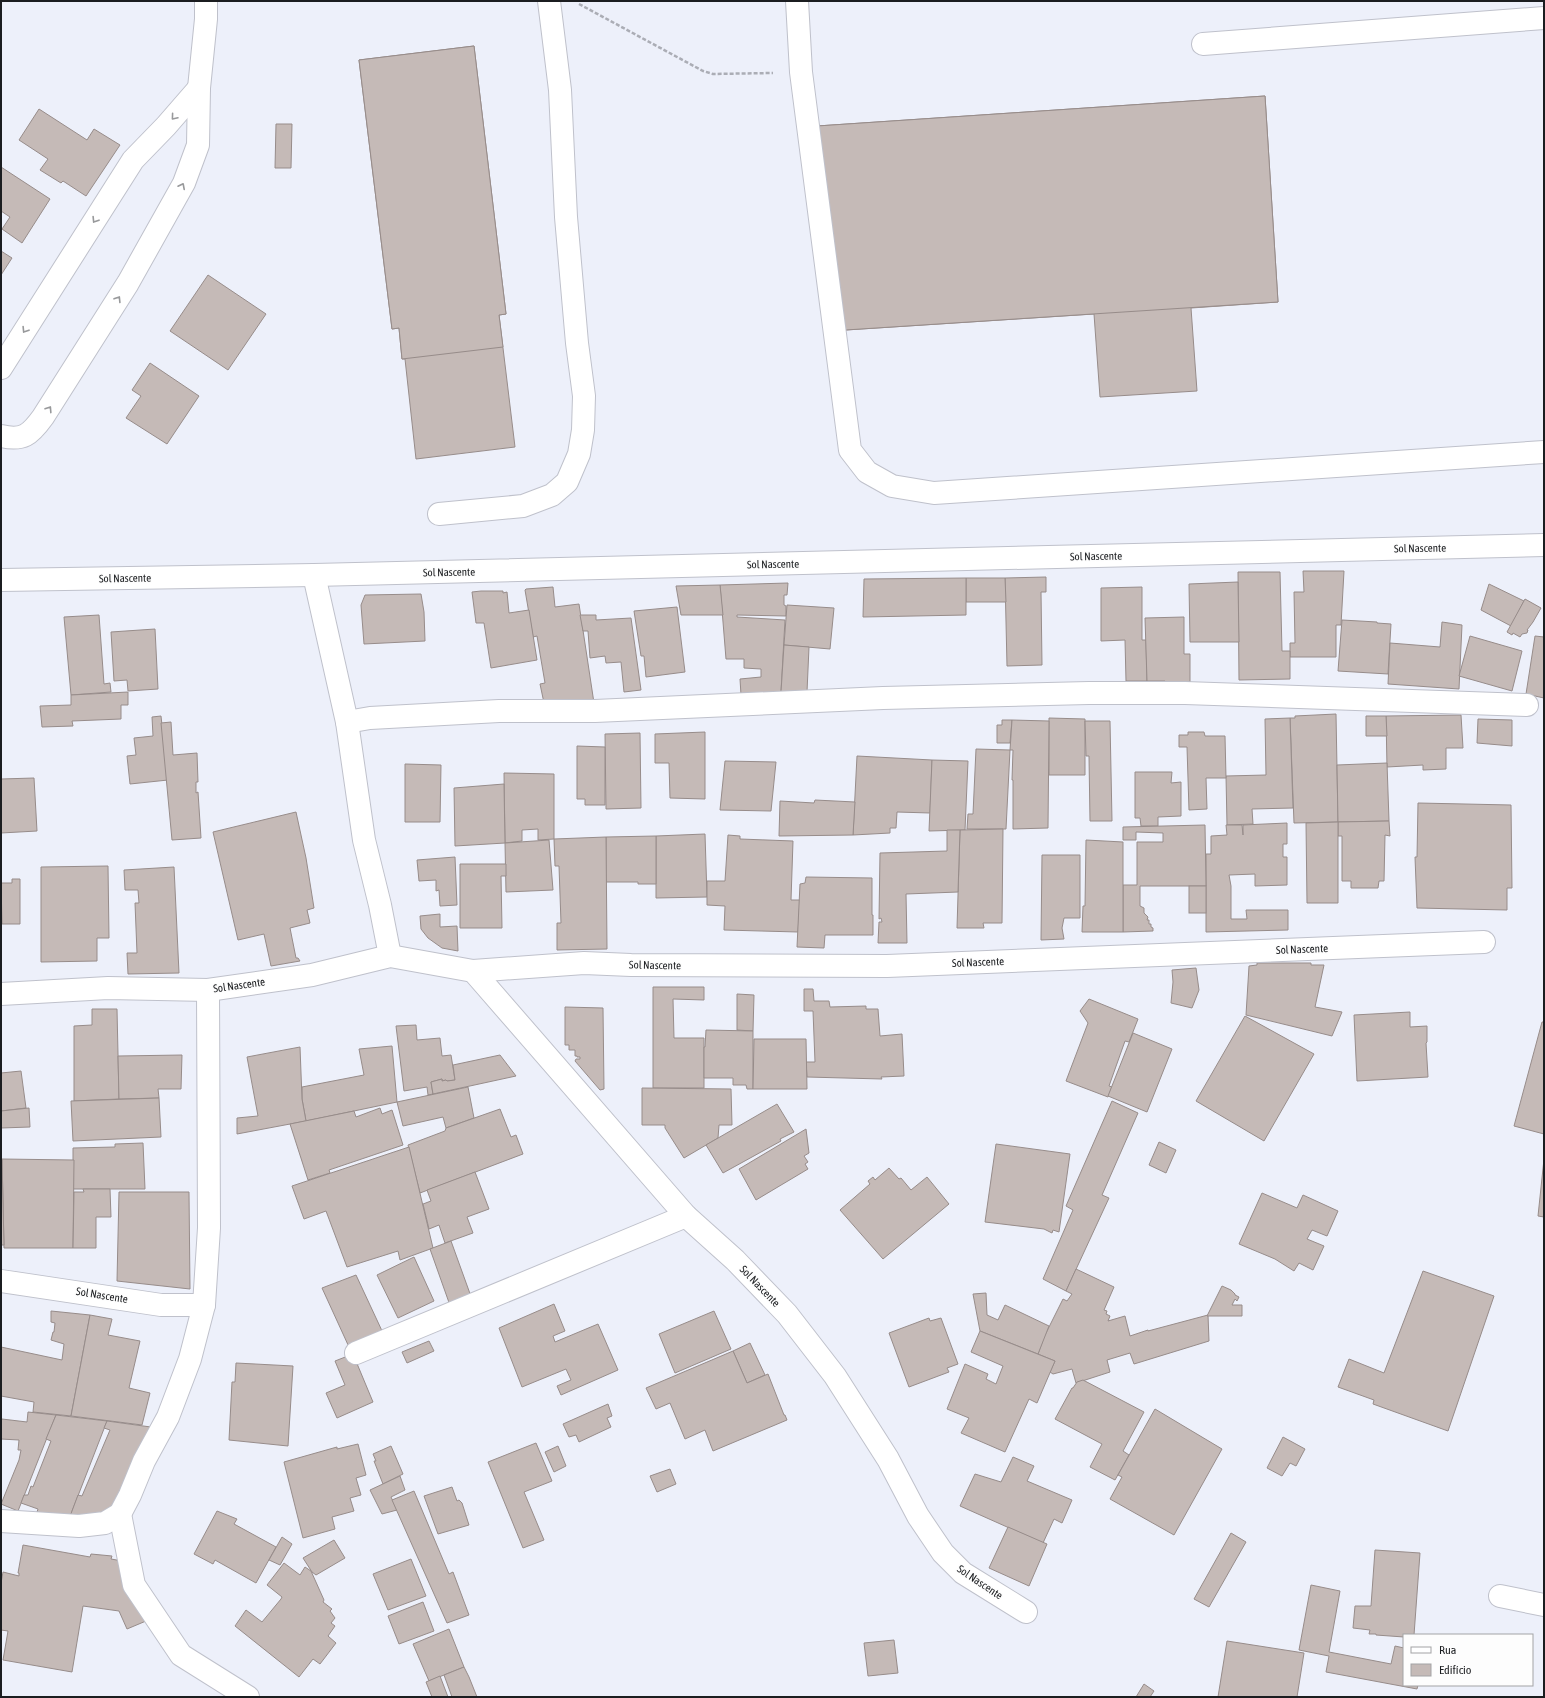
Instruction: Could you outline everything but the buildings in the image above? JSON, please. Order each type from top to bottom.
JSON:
[{"type":"street","points":[[1,436],[23,438],[36,427],[128,283],[184,183],[198,145],[199,88],[206,20],[206,1]]},
{"type":"street","points":[[439,514],[523,506],[552,495],[567,482],[580,454],[583,430],[584,396],[577,343],[566,217],[560,90],[549,1]]},
{"type":"street","points":[[797,1],[801,72],[850,450],[867,472],[892,486],[934,493],[1544,452]]},
{"type":"street","points":[[1203,44],[1544,18]]},
{"type":"street","points":[[1,368],[133,160],[166,126],[199,88]]},
{"type":"street","name":"Sol Nascente","points":[[1,580],[314,575],[1544,545]]},
{"type":"street","points":[[314,575],[347,722],[364,840],[380,905],[390,956]]},
{"type":"street","points":[[347,722],[370,718],[499,711],[595,711],[884,698],[1088,693],[1185,693],[1527,705]]},
{"type":"street","name":"Sol Nascente","points":[[1,994],[108,988],[208,990],[312,975],[390,956],[473,971],[584,963],[631,965],[887,966],[1484,942]]},
{"type":"street","name":"Sol Nascente","points":[[473,971],[686,1216],[735,1260],[786,1314],[834,1376],[888,1459],[918,1516],[943,1553],[963,1573],[1026,1612]]},
{"type":"street","points":[[1,1521],[79,1526],[105,1523],[120,1514],[130,1495],[144,1461],[168,1417],[190,1359],[204,1305],[208,1228],[208,990]]},
{"type":"street","points":[[356,1353],[686,1216]]},
{"type":"street","name":"Sol Nascente","points":[[1,1281],[161,1305],[204,1305]]},
{"type":"street","points":[[120,1514],[134,1585],[181,1655],[248,1697]]},
{"type":"street","points":[[1500,1596],[1544,1606]]},
{"type":"path","points":[[578,4],[703,71],[712,74],[801,72]]}]
